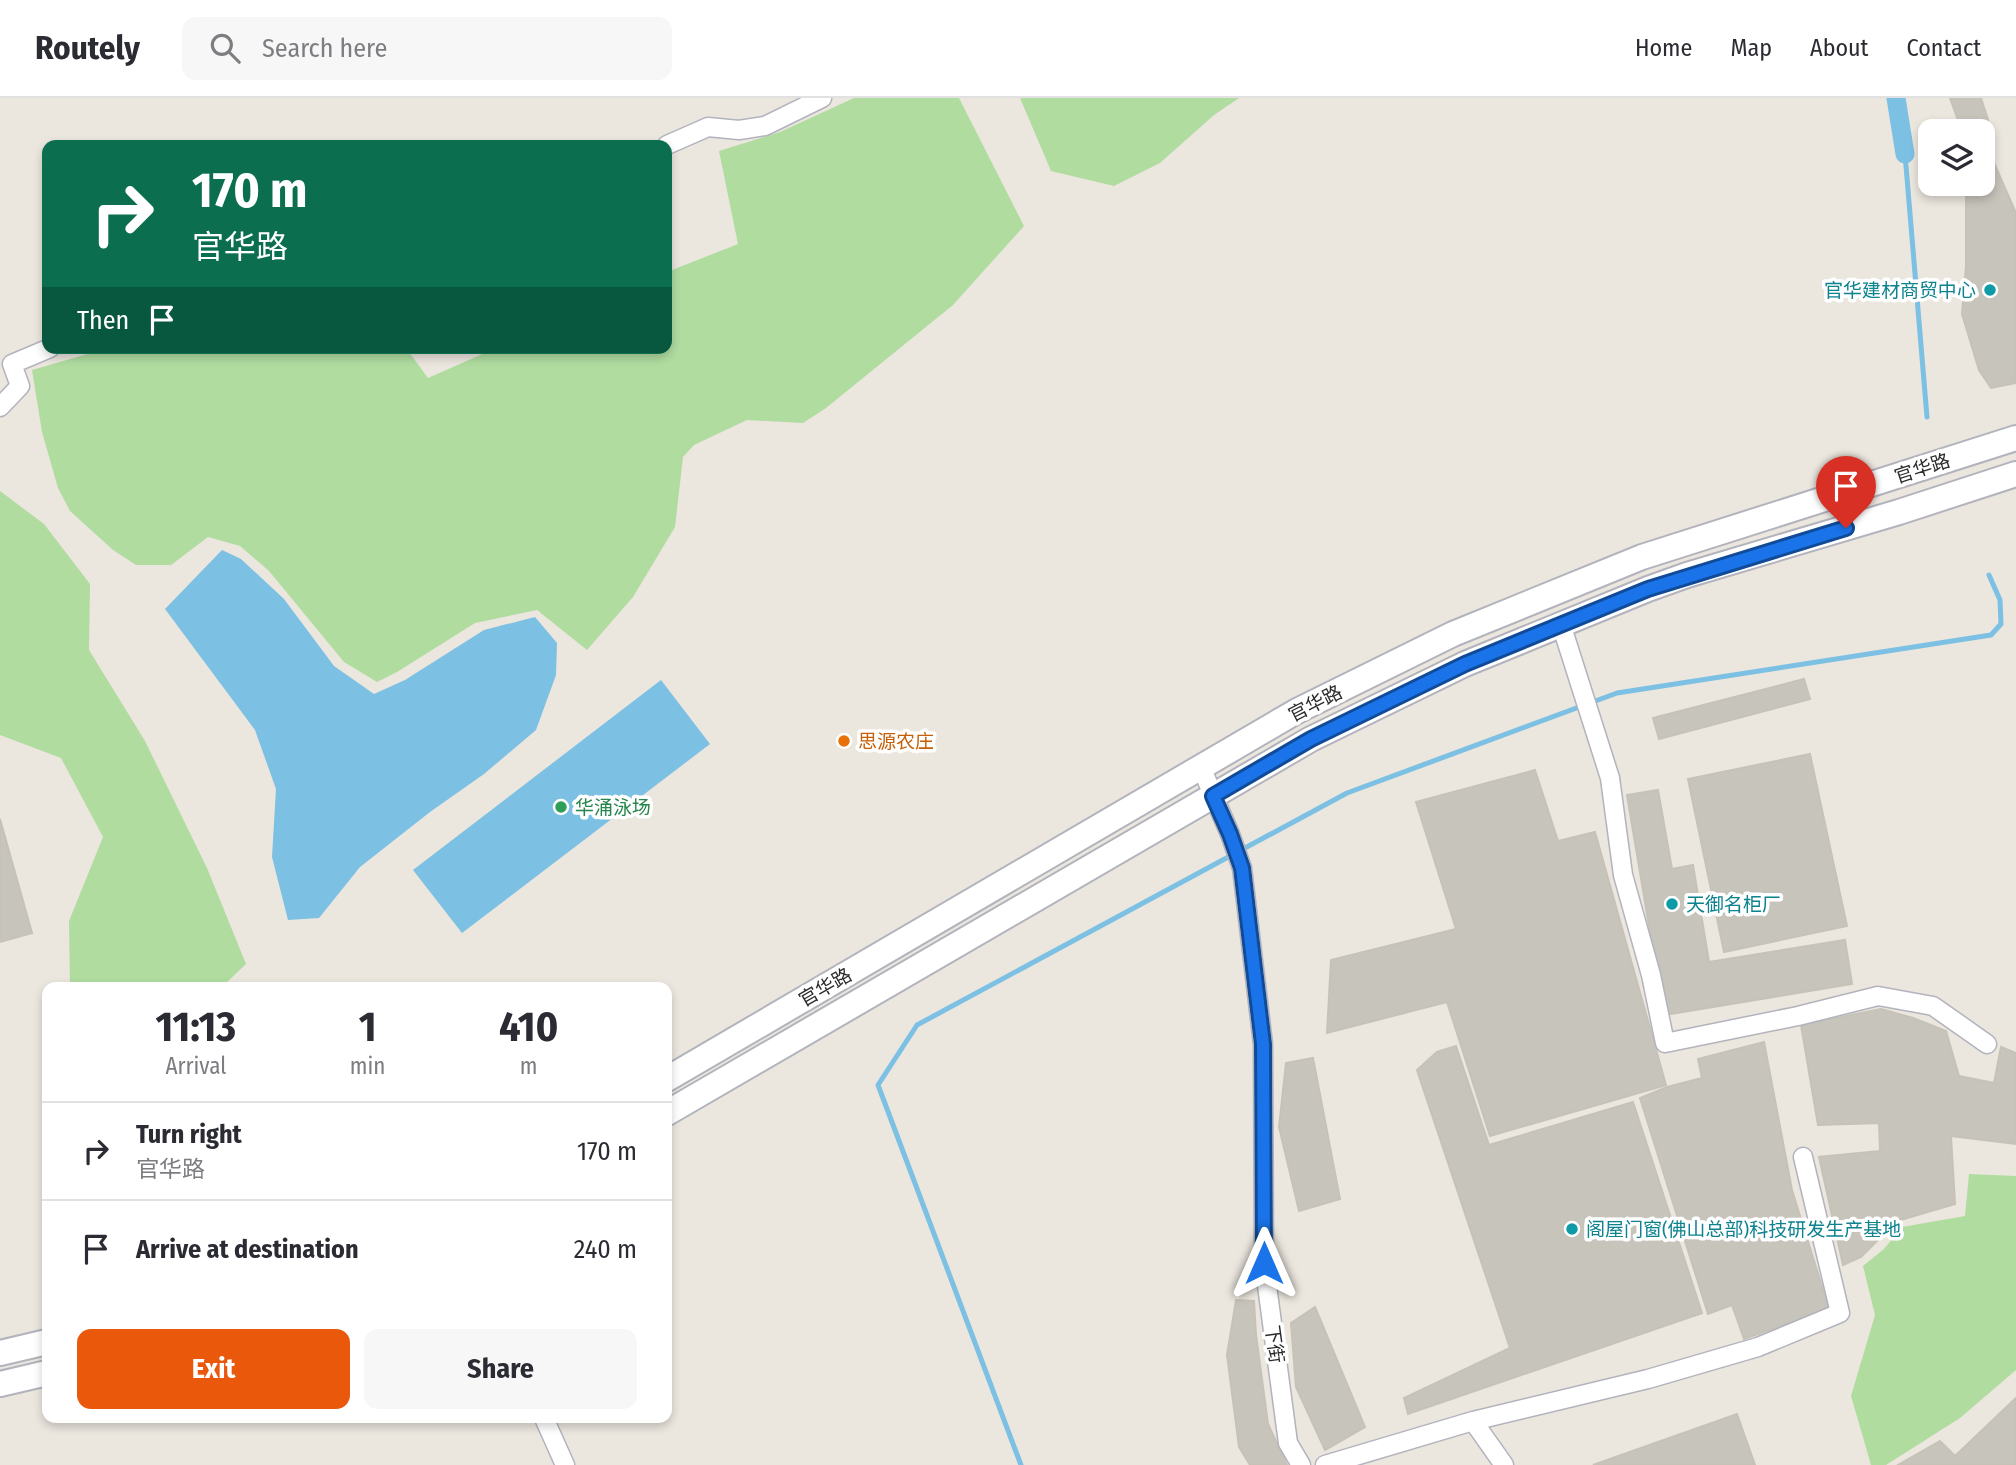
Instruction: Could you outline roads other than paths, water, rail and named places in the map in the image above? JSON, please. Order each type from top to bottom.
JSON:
[{"type":"main road","name":"官华路","points":[[672,1076],[1297,711],[1441,640],[1655,553],[2016,439]]},
{"type":"main road","name":"官华路","points":[[672,1110],[1311,739],[1465,664],[1648,589],[2016,474]]},
{"type":"main road","points":[[0,1353],[42,1343]]},
{"type":"main road","points":[[0,1384],[42,1374]]},
{"type":"street","points":[[672,143],[708,127],[739,130],[765,126],[821,98]]},
{"type":"street","points":[[0,407],[20,386],[12,364],[42,351]]},
{"type":"street","points":[[1562,624],[1610,778],[1623,874],[1651,975],[1665,1043],[1798,1016],[1878,996],[1933,1006],[1987,1044]]},
{"type":"street","name":"下街","points":[[1201,767],[1242,868],[1263,1044],[1264,1263],[1288,1443],[1301,1465]]},
{"type":"street","points":[[1325,1465],[1473,1421],[1648,1379],[1758,1348],[1840,1314],[1803,1157]]},
{"type":"street","points":[[1473,1421],[1504,1465]]},
{"type":"street","points":[[546,1423],[565,1465]]},
{"type":"water","points":[[222,550],[241,559],[284,599],[334,666],[374,694],[405,680],[484,630],[535,617],[557,643],[556,675],[536,730],[484,774],[360,867],[319,918],[288,920],[272,857],[276,789],[255,730],[165,609]]},
{"type":"water","name":"华涌泳场","points":[[661,680],[710,744],[462,933],[413,870]]},
{"type":"waterway","points":[[1896,98],[1905,154]]},
{"type":"waterway","points":[[1905,154],[1927,417]]},
{"type":"waterway","points":[[1021,1465],[878,1085],[917,1025],[1347,793],[1617,693],[1991,635],[2001,624],[2000,600],[1989,575]]},
{"type":"place","name":"官华建材商贸中心","points":[[1990,290]]},
{"type":"place","name":"思源农庄","points":[[844,741]]},
{"type":"place","name":"华涌泳场","points":[[561,807]]},
{"type":"place","name":"天御名柜厂","points":[[1672,904]]},
{"type":"place","name":"阁屋门窗(佛山总部)科技研发生产基地","points":[[1572,1229]]}]
